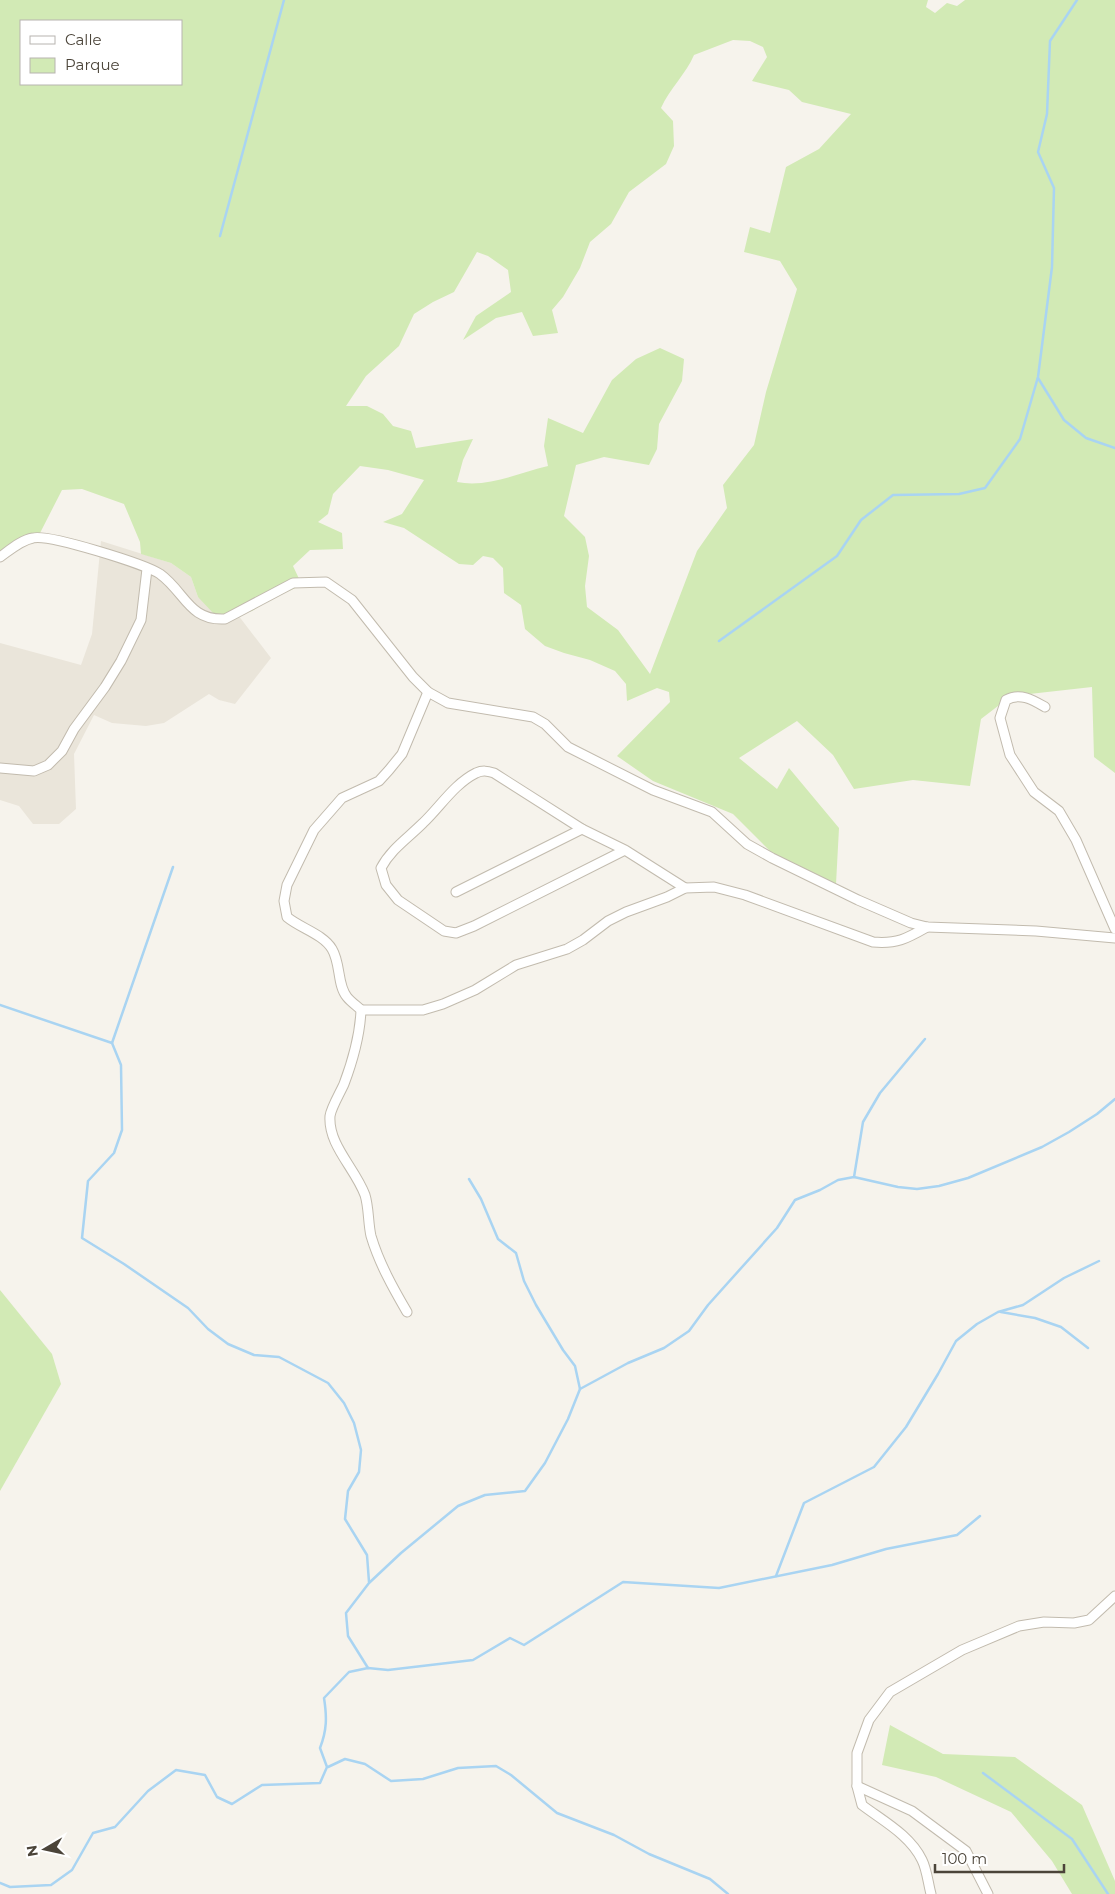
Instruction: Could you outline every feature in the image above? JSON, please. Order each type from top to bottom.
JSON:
[{"type":"street","points":[[0,556],[34,537],[84,547],[132,561],[158,573],[201,616],[213,620],[225,619],[293,583],[326,582],[352,600],[413,677],[428,692],[448,703],[533,717],[545,724],[568,747],[653,790],[712,812],[747,844],[858,900],[911,923],[927,927],[1036,931],[1115,938]]},
{"type":"street","points":[[0,768],[34,771],[48,765],[62,751],[74,729],[105,687],[121,661],[141,620],[147,569]]},
{"type":"street","points":[[428,692],[402,754],[379,781],[342,798],[334,805],[314,830],[287,885],[284,902],[287,918],[331,947],[338,961],[342,987],[347,997],[361,1010],[423,1010],[442,1004],[474,990],[516,965],[567,949],[608,921],[685,888],[714,887],[745,895],[873,942],[889,944],[900,941],[927,927]]},
{"type":"street","points":[[1045,707],[1028,698],[1013,696],[1006,700],[1000,718],[1010,755],[1034,792],[1059,811],[1076,840],[1115,929]]},
{"type":"street","points":[[625,850],[474,926],[456,933],[444,931],[398,900],[386,885],[382,873],[384,863],[400,843],[423,823],[455,789],[479,772],[486,770],[494,773],[582,829],[625,850],[685,888]]},
{"type":"street","points":[[456,892],[582,829]]},
{"type":"street","points":[[361,1010],[360,1027],[355,1050],[340,1092],[330,1113],[330,1129],[336,1144],[353,1171],[365,1196],[371,1236],[388,1279],[407,1312]]},
{"type":"street","points":[[931,1894],[922,1861],[915,1849],[902,1835],[862,1805],[857,1786],[857,1753],[869,1720],[890,1692],[962,1650],[1019,1626],[1044,1622],[1074,1623],[1090,1620],[1115,1596]]},
{"type":"street","points":[[857,1786],[912,1811],[966,1851],[988,1894]]},
{"type":"shaded area","points":[[101,541],[171,563],[191,577],[198,597],[238,615],[271,658],[235,704],[219,700],[209,694],[164,723],[146,726],[112,723],[94,715],[74,754],[76,809],[59,824],[33,824],[19,806],[0,800],[0,643],[81,665],[92,634]]},
{"type":"green space","points":[[0,0],[928,0],[926,7],[935,13],[947,3],[957,6],[965,0],[1115,0],[1115,773],[1094,757],[1092,687],[1011,696],[981,719],[970,786],[913,780],[854,789],[833,755],[797,721],[739,758],[777,789],[789,768],[839,828],[836,884],[777,858],[733,814],[653,781],[617,756],[670,702],[669,692],[657,688],[627,701],[626,684],[615,671],[590,660],[545,646],[525,629],[521,605],[504,593],[503,568],[493,558],[483,556],[473,565],[459,564],[404,528],[383,522],[402,514],[424,480],[388,470],[360,466],[333,494],[328,514],[318,522],[342,533],[343,549],[310,550],[293,566],[302,585],[269,600],[252,611],[233,617],[214,614],[198,597],[191,577],[171,563],[141,554],[140,542],[124,504],[82,489],[62,490],[39,535],[0,560]],"holes":[[[733,40],[750,41],[763,47],[767,57],[752,81],[789,90],[802,102],[851,114],[819,149],[786,167],[770,233],[750,227],[744,252],[780,261],[797,289],[766,392],[754,445],[723,485],[727,508],[697,551],[650,674],[618,630],[587,607],[585,586],[589,556],[585,537],[564,516],[576,465],[604,457],[649,465],[657,449],[659,424],[682,381],[684,359],[660,348],[636,359],[612,380],[583,433],[548,418],[544,446],[548,466],[503,479],[480,483],[457,482],[463,460],[473,439],[416,448],[411,431],[393,426],[383,414],[367,406],[346,406],[366,376],[399,346],[414,314],[454,292],[477,252],[488,256],[508,270],[511,292],[476,316],[463,340],[496,318],[522,312],[533,336],[558,333],[552,310],[563,297],[580,268],[590,242],[611,224],[629,192],[666,164],[674,146],[673,121],[661,108],[694,55]]]},
{"type":"green space","points":[[0,1290],[52,1354],[61,1384],[0,1491]]},
{"type":"green space","points":[[890,1725],[943,1754],[1015,1757],[1082,1805],[1115,1881],[1115,1894],[1072,1894],[1052,1861],[1011,1812],[936,1777],[882,1765]]},
{"type":"waterway","points":[[220,236],[284,0]]},
{"type":"waterway","points":[[719,641],[837,556],[861,520],[893,495],[959,494],[985,488],[1020,439],[1038,377],[1052,267],[1054,188],[1038,152],[1047,114],[1050,41],[1077,0]]},
{"type":"waterway","points":[[1038,378],[1064,420],[1086,438],[1115,448]]},
{"type":"waterway","points":[[112,1043],[173,867]]},
{"type":"waterway","points":[[0,1005],[112,1043],[121,1065],[122,1130],[114,1153],[88,1181],[82,1238],[188,1308],[208,1329],[228,1344],[254,1355],[279,1357],[328,1383],[344,1403],[354,1423],[361,1450],[359,1472],[348,1491],[345,1519],[367,1555],[369,1582]]},
{"type":"waterway","points":[[854,1177],[863,1122],[880,1093],[925,1039]]},
{"type":"waterway","points":[[368,1668],[348,1636],[346,1613],[369,1583],[401,1553],[458,1506],[485,1495],[525,1491],[545,1463],[568,1419],[580,1389],[628,1363],[664,1348],[689,1331],[708,1305],[777,1228],[795,1200],[838,1180],[854,1177],[898,1187],[917,1189],[939,1186],[968,1178],[1042,1147],[1097,1114],[1115,1099]]},
{"type":"waterway","points":[[469,1179],[481,1199],[498,1239],[516,1253],[524,1281],[536,1305],[575,1366],[580,1389]]},
{"type":"waterway","points":[[776,1576],[804,1503],[874,1467],[906,1427],[956,1341],[977,1324],[998,1312],[1023,1305],[1064,1278],[1099,1261]]},
{"type":"waterway","points":[[1001,1312],[1035,1318],[1061,1327],[1088,1348]]},
{"type":"waterway","points":[[0,1883],[10,1887],[51,1885],[72,1870],[93,1833],[115,1827],[148,1791],[176,1770],[205,1775],[217,1797],[232,1804],[262,1785],[320,1783],[327,1767],[320,1748],[326,1723],[324,1698],[349,1672],[368,1668],[388,1670],[473,1660],[510,1638],[524,1645],[623,1582],[719,1588],[832,1565],[886,1549],[957,1535],[980,1516]]},
{"type":"waterway","points":[[328,1767],[345,1759],[365,1764],[391,1781],[423,1779],[458,1768],[496,1766],[511,1775],[557,1813],[614,1835],[649,1854],[710,1879],[728,1894]]},
{"type":"waterway","points":[[983,1773],[1072,1839],[1108,1894]]}]
